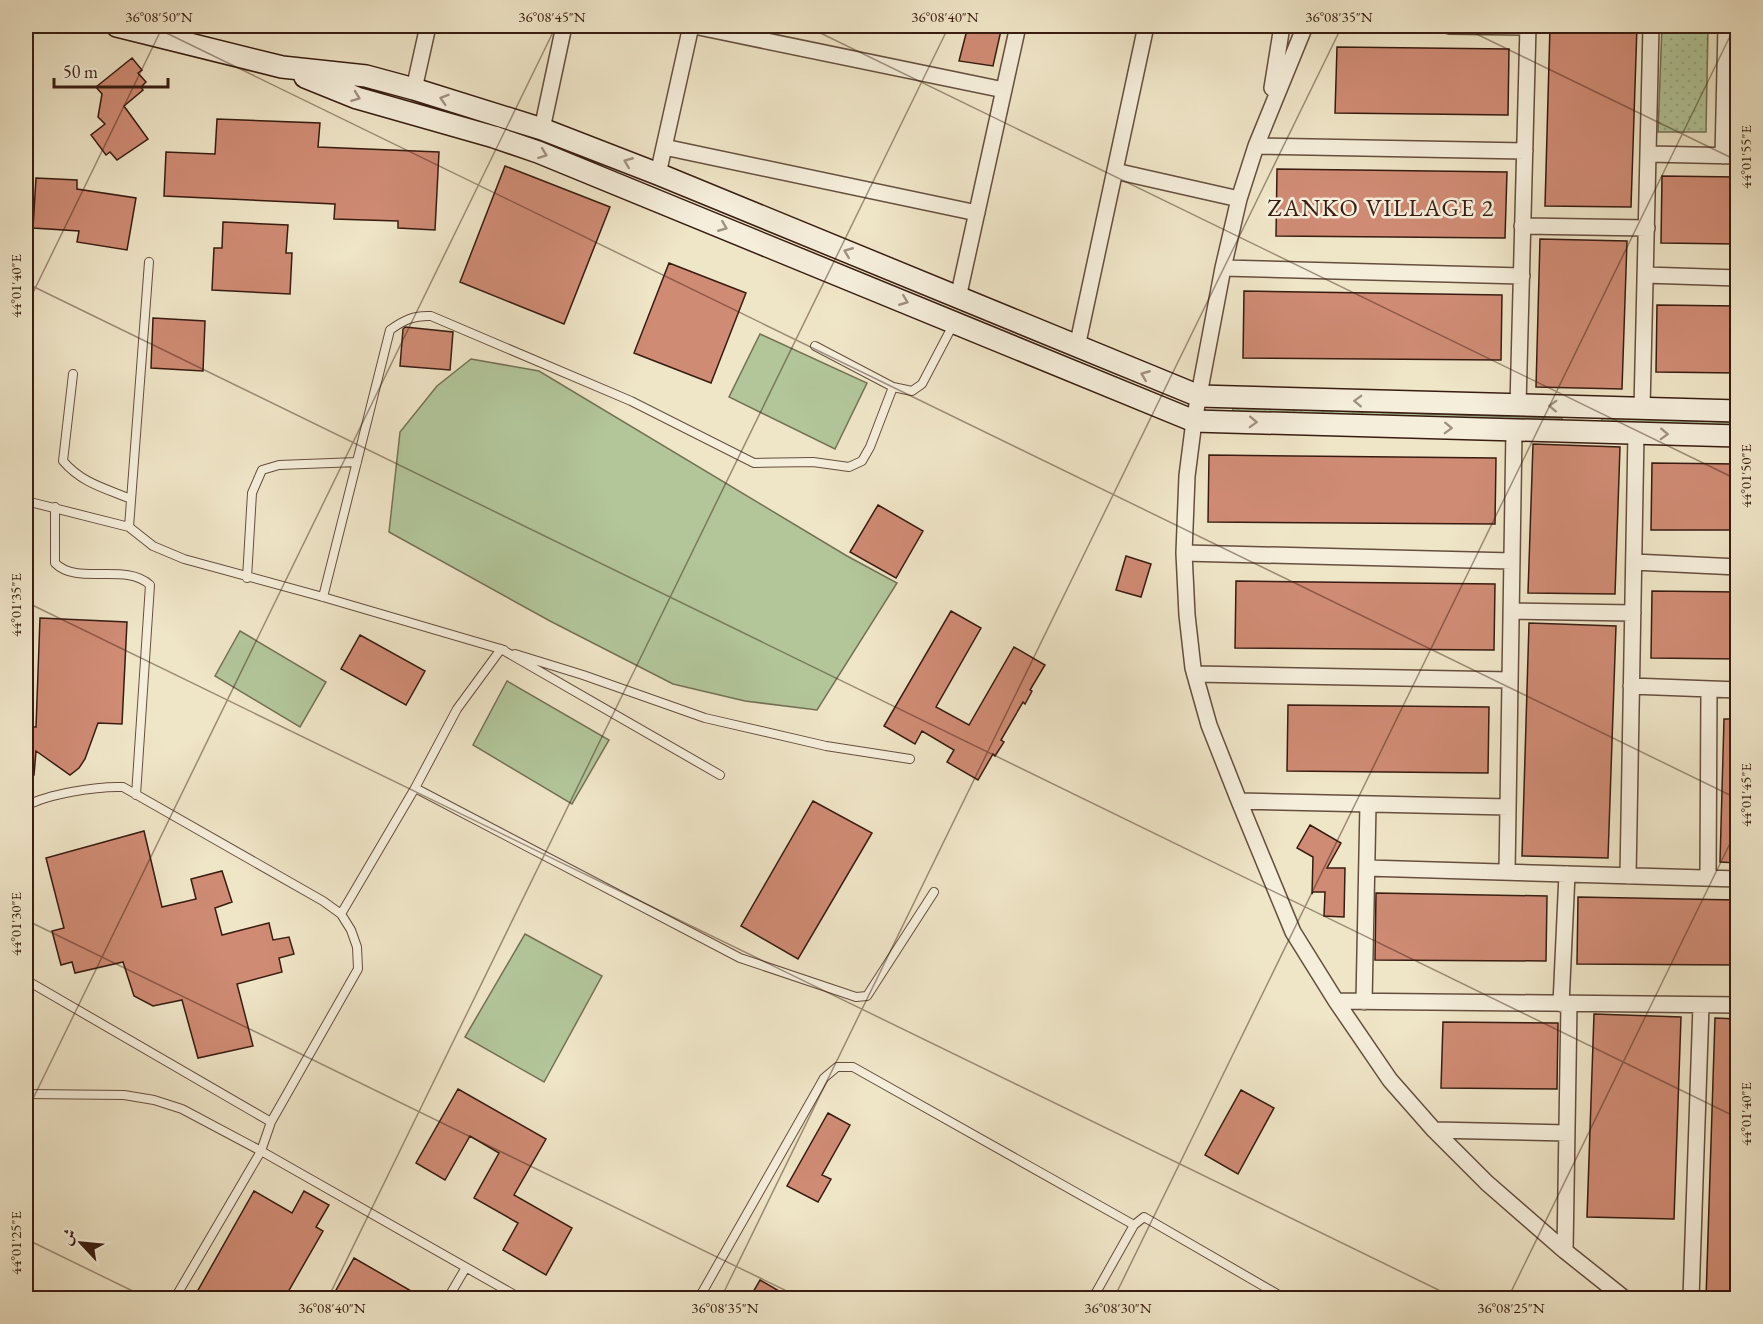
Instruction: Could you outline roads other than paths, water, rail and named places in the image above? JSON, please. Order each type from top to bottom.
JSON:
[{"type":"street","points":[[117,26],[282,67],[366,76],[542,129],[658,174],[1199,396],[1737,411]]},
{"type":"street","points":[[414,89],[428,26]]},
{"type":"street","points":[[542,129],[564,26]]},
{"type":"street","points":[[658,174],[693,26],[1004,90]]},
{"type":"street","points":[[958,298],[1018,26]]},
{"type":"street","points":[[1077,347],[1146,26]]},
{"type":"street","points":[[1267,116],[1282,26]]},
{"type":"street","points":[[1305,26],[1267,116],[1239,199],[1223,268],[1194,421],[1187,476],[1184,553],[1187,615],[1195,674],[1209,724],[1293,932],[1336,1001],[1390,1080],[1434,1130],[1487,1183],[1624,1299]]},
{"type":"street","points":[[1449,26],[1528,26],[1518,405]]},
{"type":"street","points":[[1642,408],[1651,26]]},
{"type":"street","points":[[1648,154],[1730,156],[1726,26]]},
{"type":"street","points":[[282,67],[357,98],[538,152],[1194,421],[1737,436]]},
{"type":"street","points":[[1256,146],[1525,151]]},
{"type":"street","points":[[664,147],[977,213]]},
{"type":"street","points":[[1115,171],[1239,199]]},
{"type":"street","points":[[750,238],[760,216]]},
{"type":"street","points":[[1522,226],[1647,228]]},
{"type":"street","points":[[1223,268],[1522,276]]},
{"type":"street","points":[[1646,275],[1737,278]]},
{"type":"street","points":[[1579,432],[1580,407]]},
{"type":"street","points":[[1507,872],[1514,430]]},
{"type":"street","points":[[1628,876],[1636,434]]},
{"type":"street","points":[[1184,553],[1512,561]]},
{"type":"street","points":[[1634,562],[1737,567]]},
{"type":"street","points":[[1511,611],[1633,614]]},
{"type":"street","points":[[1195,674],[1510,680]]},
{"type":"street","points":[[1631,687],[1737,690]]},
{"type":"street","points":[[1708,878],[1709,689]]},
{"type":"street","points":[[1239,801],[1508,807]]},
{"type":"street","points":[[1364,1002],[1368,804]]},
{"type":"street","points":[[1367,868],[1737,879]]},
{"type":"street","points":[[1565,1251],[1567,874]]},
{"type":"street","points":[[1336,1001],[1737,1005]]},
{"type":"street","points":[[1691,1299],[1701,1005]]},
{"type":"street","points":[[1434,1130],[1567,1133]]},
{"type":"lane","points":[[129,527],[149,262]]},
{"type":"lane","points":[[323,597],[390,330],[417,315],[431,316],[631,401],[754,463],[813,462],[849,467],[862,461],[870,447],[893,387]]},
{"type":"lane","points":[[816,346],[893,387],[912,391],[922,384],[955,322]]},
{"type":"lane","points":[[73,374],[63,460],[85,481],[131,499]]},
{"type":"lane","points":[[247,578],[252,494],[262,470],[279,465],[357,462]]},
{"type":"lane","points":[[26,501],[129,527],[153,546],[184,559],[501,649],[705,718],[826,746],[910,759]]},
{"type":"lane","points":[[55,507],[54,563],[59,568],[71,572],[134,575],[144,579],[150,585],[136,795]]},
{"type":"lane","points":[[501,649],[720,775]]},
{"type":"lane","points":[[341,914],[457,709],[501,649]]},
{"type":"lane","points":[[26,806],[37,800],[106,786],[123,787],[323,901],[341,914],[351,930],[357,947],[358,969],[271,1122],[261,1151],[175,1299]]},
{"type":"lane","points":[[414,788],[740,958],[856,997],[867,996],[934,892]]},
{"type":"lane","points":[[26,980],[271,1122]]},
{"type":"lane","points":[[699,1299],[824,1078],[837,1067],[853,1066],[1134,1225]]},
{"type":"lane","points":[[26,1094],[124,1095],[154,1100],[182,1109],[261,1151],[520,1299]]},
{"type":"lane","points":[[1093,1299],[1134,1225],[1144,1216],[1284,1299]]},
{"type":"lane","points":[[448,1299],[465,1269]]},
{"type":"district","name":"ZANKO VILLAGE 2","points":[[1381,207]]}]
